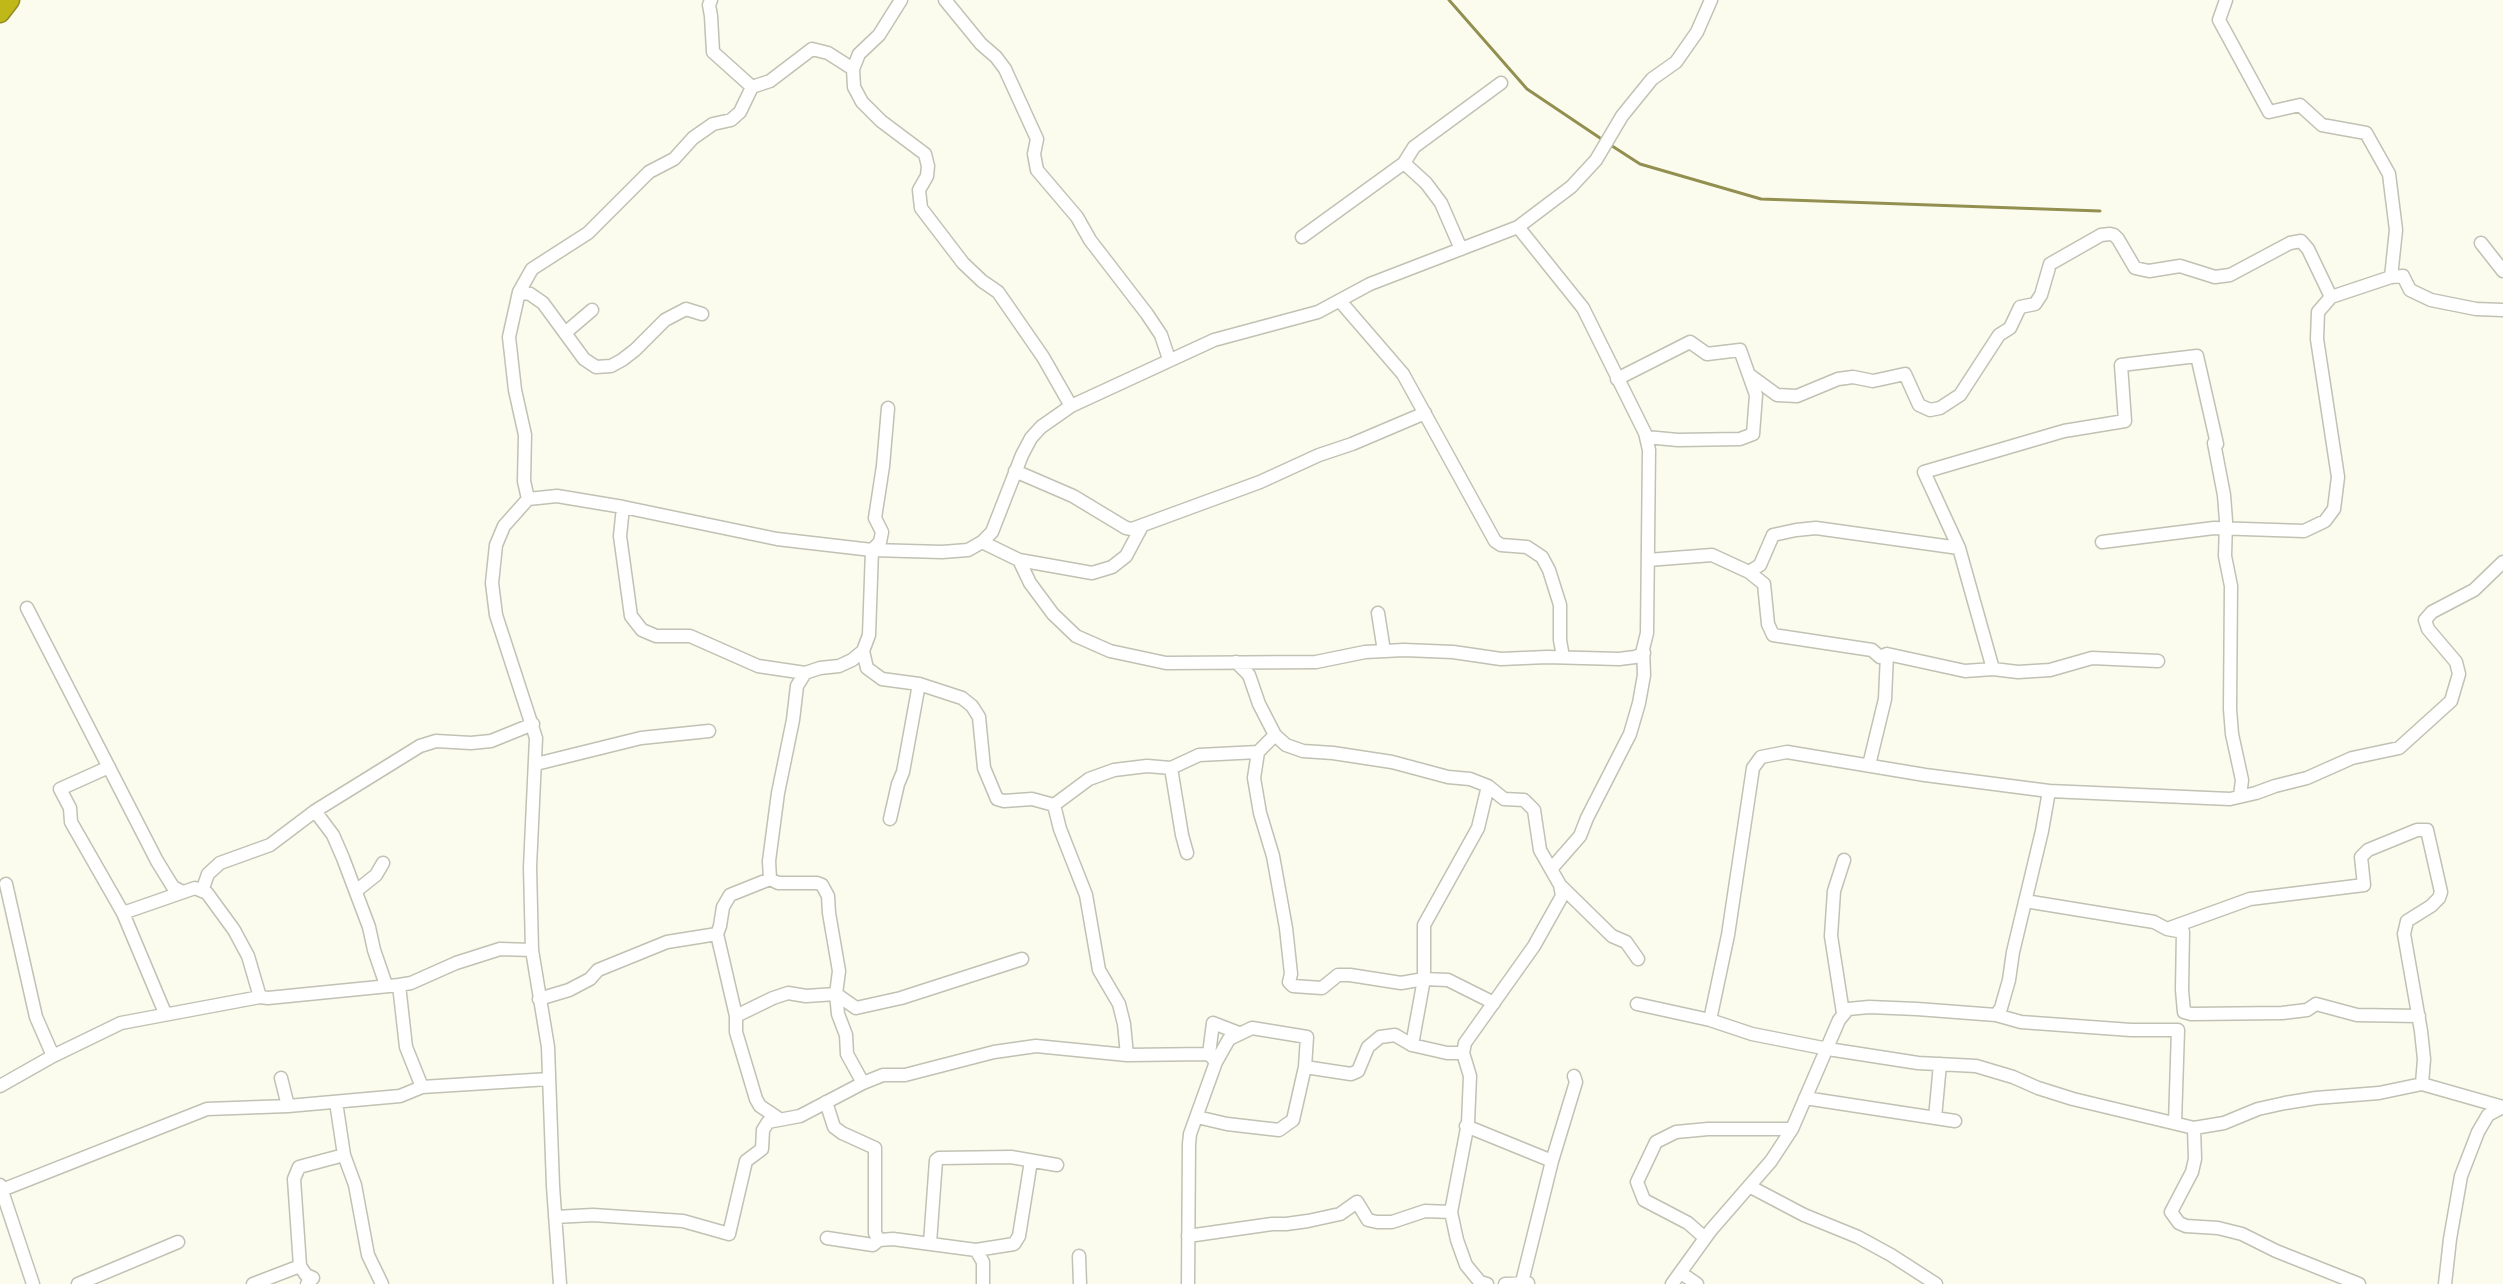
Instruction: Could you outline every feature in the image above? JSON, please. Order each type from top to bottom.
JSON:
[{"type":"highway","points":[[0,13],[10,0]]},
{"type":"street","points":[[711,0],[709,5],[713,52],[752,87]]},
{"type":"street","points":[[901,0],[879,35],[859,54],[853,69],[854,87],[862,102],[880,121],[925,154],[928,166],[927,176],[919,190],[921,208],[963,263],[998,292],[1042,357],[1071,406]]},
{"type":"street","points":[[945,0],[1005,69],[1037,139],[1034,154],[1037,170],[1077,217],[1090,240],[1147,314],[1161,335],[1169,359]]},
{"type":"street","points":[[560,1284],[548,1047],[532,950],[530,867],[536,738],[496,615],[492,583],[496,545],[504,526],[528,499],[557,496],[623,507],[777,539],[872,550],[942,552],[968,550],[982,542],[992,532],[1015,471],[1031,438],[1041,427],[1071,406],[1214,340],[1318,312],[1370,284],[1518,227],[1570,187],[1596,159],[1622,116],[1652,79],[1676,62],[1697,32],[1711,0]]},
{"type":"street","points":[[2226,0],[2219,20],[2269,112],[2300,105],[2322,125],[2366,133],[2389,174],[2396,230],[2391,277]]},
{"type":"street","points":[[528,499],[524,481],[525,435],[515,390],[509,337],[519,292],[532,269],[588,233],[649,172],[674,159],[693,138],[713,124],[730,120],[740,112],[752,87],[770,81],[812,49],[828,53],[853,69]]},
{"type":"street","points":[[1302,237],[1404,163],[1414,147],[1501,83]]},
{"type":"street","points":[[1404,163],[1426,183],[1441,203],[1461,249]]},
{"type":"street","points":[[1518,227],[1583,308],[1646,437],[1649,450],[1647,633],[1644,675],[1630,734],[1580,836],[1552,868]]},
{"type":"street","points":[[1751,376],[1777,395],[1797,396],[1838,379],[1853,377],[1873,381],[1905,374],[1919,405],[1929,410],[1940,408],[1960,395],[1999,335],[2010,328],[2020,307],[2034,304],[2041,295],[2050,264],[2102,235],[2114,235],[2135,268],[2149,271],[2180,266],[2215,277],[2229,275],[2290,243],[2301,241],[2308,249],[2331,297]]},
{"type":"street","points":[[2481,243],[2503,271]]},
{"type":"street","points":[[2102,542],[2214,528],[2304,531],[2325,521],[2334,509],[2338,477],[2318,339],[2318,312],[2331,297],[2391,277],[2403,276],[2410,290],[2431,300],[2476,309],[2503,310]]},
{"type":"street","points":[[519,292],[530,294],[543,303],[584,359],[596,367],[611,366],[635,350],[665,320],[687,309],[702,314]]},
{"type":"street","points":[[1340,301],[1403,374],[1495,541],[1501,545],[1527,547],[1542,557],[1549,570],[1560,605],[1560,640],[1563,657]]},
{"type":"street","points":[[565,333],[592,310]]},
{"type":"street","points":[[1617,379],[1690,342],[1707,354],[1740,350],[1756,395],[1753,434],[1749,437],[1678,440],[1646,437]]},
{"type":"street","points":[[1993,669],[1959,548],[1924,472],[2064,431],[2125,421],[2121,365],[2197,356],[2217,444],[2214,443],[2224,495],[2225,556],[2231,586],[2230,709],[2232,734],[2242,780],[2241,796]]},
{"type":"street","points":[[623,507],[621,536],[632,616],[636,625],[656,636],[690,636],[758,666],[805,673],[820,668],[839,666],[852,660],[863,651],[869,635],[872,550],[880,542],[882,531],[875,518],[883,466],[888,408]]},
{"type":"street","points":[[1015,471],[1072,496],[1126,528],[1132,529],[1260,482],[1318,455],[1352,444],[1425,413]]},
{"type":"street","points":[[982,542],[1019,560],[1092,573],[1113,567],[1126,556],[1142,526]]},
{"type":"street","points":[[1749,572],[1760,565],[1773,535],[1796,530],[1816,528],[1959,548]]},
{"type":"street","points":[[1648,560],[1712,555],[1749,572],[1764,585],[1768,624],[1773,635],[1872,650],[1880,657],[1887,654],[1965,671],[1993,669],[2018,672],[2050,670],[2092,658],[2158,661]]},
{"type":"street","points":[[1019,560],[1030,583],[1053,614],[1076,636],[1110,651],[1166,663],[1316,662],[1365,652],[1384,651],[1453,652],[1501,659],[1546,657],[1619,659],[1644,653]]},
{"type":"street","points":[[1710,1020],[1728,935],[1753,768],[1756,761],[1765,755],[1787,752],[1936,777],[2049,791],[2230,799],[2256,793],[2307,778],[2352,758],[2399,748],[2451,701],[2459,674],[2456,662],[2427,629],[2425,620],[2432,612],[2474,591],[2503,562]]},
{"type":"street","points":[[27,608],[157,861],[173,887],[181,891]]},
{"type":"street","points":[[1378,613],[1384,651]]},
{"type":"street","points":[[1546,657],[1560,640]]},
{"type":"street","points":[[863,651],[867,668],[882,679],[919,684],[962,698],[972,706],[979,717],[984,768],[997,799],[1004,801],[1032,799],[1054,805]]},
{"type":"street","points":[[1869,765],[1885,699],[1887,654]]},
{"type":"street","points":[[1236,662],[1249,675],[1259,704],[1275,735],[1287,746],[1303,751],[1392,762],[1448,777],[1470,779],[1488,786],[1504,799],[1524,800],[1534,810],[1540,850],[1552,868],[1562,894],[1534,946],[1466,1043],[1463,1053],[1470,1076],[1466,1126],[1451,1212],[1457,1240],[1466,1265],[1481,1283]]},
{"type":"street","points":[[771,879],[769,861],[778,793],[793,720],[797,686],[805,673]]},
{"type":"street","points":[[890,819],[903,772],[919,684]]},
{"type":"street","points":[[202,891],[208,874],[220,863],[270,845],[315,811],[420,746],[436,741],[471,743],[491,741],[533,724]]},
{"type":"street","points":[[536,764],[641,738],[709,731]]},
{"type":"street","points":[[1275,735],[1258,752],[1254,778],[1260,813],[1273,856],[1286,928],[1291,974],[1289,982],[1293,986],[1322,988],[1338,975],[1401,983],[1424,979],[1448,980],[1494,1003]]},
{"type":"street","points":[[1054,805],[1089,779],[1114,770],[1146,766],[1171,768],[1199,755],[1258,752]]},
{"type":"street","points":[[109,767],[60,789],[70,808],[70,822],[123,913],[165,1013]]},
{"type":"street","points":[[1171,768],[1187,852]]},
{"type":"street","points":[[2242,780],[2256,793]]},
{"type":"street","points":[[1412,1044],[1424,979],[1424,925],[1478,828],[1488,786]]},
{"type":"street","points":[[1996,1015],[2001,1008],[2009,980],[2013,952],[2042,831],[2049,791]]},
{"type":"street","points":[[1054,805],[1060,830],[1086,895],[1099,970],[1119,1004],[1124,1024],[1127,1055]]},
{"type":"street","points":[[315,811],[333,835],[356,891],[369,927],[374,950],[392,985],[406,1047],[422,1087]]},
{"type":"street","points":[[2167,929],[2250,899],[2364,885],[2361,857],[2368,850],[2417,830],[2427,830],[2433,847],[2441,892],[2439,898],[2431,906],[2407,921],[2404,934],[2419,1016],[2424,1059],[2422,1084]]},
{"type":"street","points":[[1672,1284],[1705,1238],[1771,1161],[1792,1129],[1828,1048],[1844,1007],[1831,936],[1834,891],[1844,860]]},
{"type":"street","points":[[356,891],[376,875],[383,862]]},
{"type":"street","points":[[771,879],[730,895],[723,907],[717,934],[736,1016],[736,1032],[756,1099],[760,1106],[778,1119]]},
{"type":"street","points":[[771,879],[778,883],[822,885],[828,896],[839,971],[836,994],[838,1014],[846,1035],[847,1054],[863,1083]]},
{"type":"street","points":[[6,884],[36,1017],[53,1056]]},
{"type":"street","points":[[1560,885],[1612,936],[1626,942],[1638,959]]},
{"type":"street","points":[[123,913],[181,891],[195,888],[207,893],[234,930],[248,956],[260,997]]},
{"type":"street","points":[[2025,901],[2154,922],[2167,929],[2183,932],[2184,1012],[2191,1014],[2282,1013],[2307,1010],[2316,1004],[2357,1015],[2419,1016]]},
{"type":"street","points":[[539,999],[569,990],[590,979],[598,970],[667,942],[717,934]]},
{"type":"street","points":[[0,1086],[53,1056],[121,1023],[260,997],[302,995],[411,983],[456,963],[500,949],[532,950]]},
{"type":"street","points":[[736,1016],[788,993],[806,996],[836,994],[856,1008],[901,998],[1022,958]]},
{"type":"street","points":[[1637,1004],[1710,1020],[1752,1034],[1828,1048],[1872,1056],[1976,1066],[2073,1099],[2194,1128],[2224,1123],[2258,1109],[2285,1103],[2379,1093],[2422,1084],[2503,1107]]},
{"type":"street","points":[[1844,1007],[1917,1009],[1996,1015],[2021,1022],[2131,1030],[2178,1030],[2175,1123]]},
{"type":"street","points":[[1188,1284],[1189,1144],[1212,1058],[1213,1023],[1239,1033]]},
{"type":"street","points":[[1197,1117],[1227,1124],[1279,1130],[1293,1120],[1305,1067],[1307,1037],[1252,1029],[1229,1038],[1212,1058]]},
{"type":"street","points":[[1305,1067],[1351,1074],[1358,1071],[1368,1047],[1380,1037],[1395,1035],[1412,1044],[1447,1053],[1463,1053]]},
{"type":"street","points":[[555,1217],[593,1215],[683,1221],[729,1234],[746,1161],[762,1149],[763,1130],[768,1122],[791,1119],[884,1075],[905,1075],[994,1052],[1036,1046],[1127,1055],[1212,1058]]},
{"type":"street","points":[[1935,1118],[1940,1064]]},
{"type":"street","points":[[1505,1284],[1526,1283],[1552,1161],[1576,1082],[1574,1076]]},
{"type":"street","points":[[281,1078],[288,1106]]},
{"type":"street","points":[[33,1284],[1,1187],[207,1109],[336,1102],[400,1096],[422,1087],[549,1079]]},
{"type":"street","points":[[1805,1098],[1955,1120]]},
{"type":"street","points":[[336,1102],[344,1155],[356,1185],[368,1255],[382,1284]]},
{"type":"street","points":[[826,1102],[834,1127],[875,1148],[875,1233],[879,1240]]},
{"type":"street","points":[[2445,1284],[2450,1239],[2462,1176],[2478,1132],[2488,1115],[2503,1107]]},
{"type":"street","points":[[1466,1126],[1552,1161]]},
{"type":"street","points":[[2194,1128],[2195,1159],[2192,1172],[2171,1212],[2179,1223],[2242,1234],[2276,1251],[2359,1284]]},
{"type":"street","points":[[1705,1238],[1688,1223],[1644,1200],[1637,1182],[1656,1142],[1676,1132],[1708,1129],[1792,1129]]},
{"type":"street","points":[[306,1284],[314,1278],[306,1275],[300,1266],[294,1179],[299,1167],[344,1155]]},
{"type":"street","points":[[930,1243],[936,1161],[939,1158],[1011,1156],[1057,1165]]},
{"type":"street","points":[[827,1238],[873,1245],[879,1240],[893,1239],[976,1250],[1014,1244],[1018,1241],[1031,1161]]},
{"type":"street","points":[[1749,1186],[1804,1215],[1858,1237],[1892,1255],[1936,1284]]},
{"type":"street","points":[[1188,1236],[1308,1221],[1340,1214],[1357,1202],[1368,1220],[1377,1222],[1392,1222],[1425,1211],[1451,1212]]},
{"type":"street","points":[[78,1284],[178,1242]]},
{"type":"street","points":[[976,1250],[983,1262],[983,1284]]},
{"type":"street","points":[[1079,1256],[1080,1284]]},
{"type":"street","points":[[253,1284],[300,1266]]},
{"type":"street","points":[[1681,1273],[1697,1284]]},
{"type":"waterway","points":[[1449,0],[1527,89],[1603,140]]},
{"type":"waterway","points":[[1609,144],[1640,164],[1761,199],[2100,211]]}]
